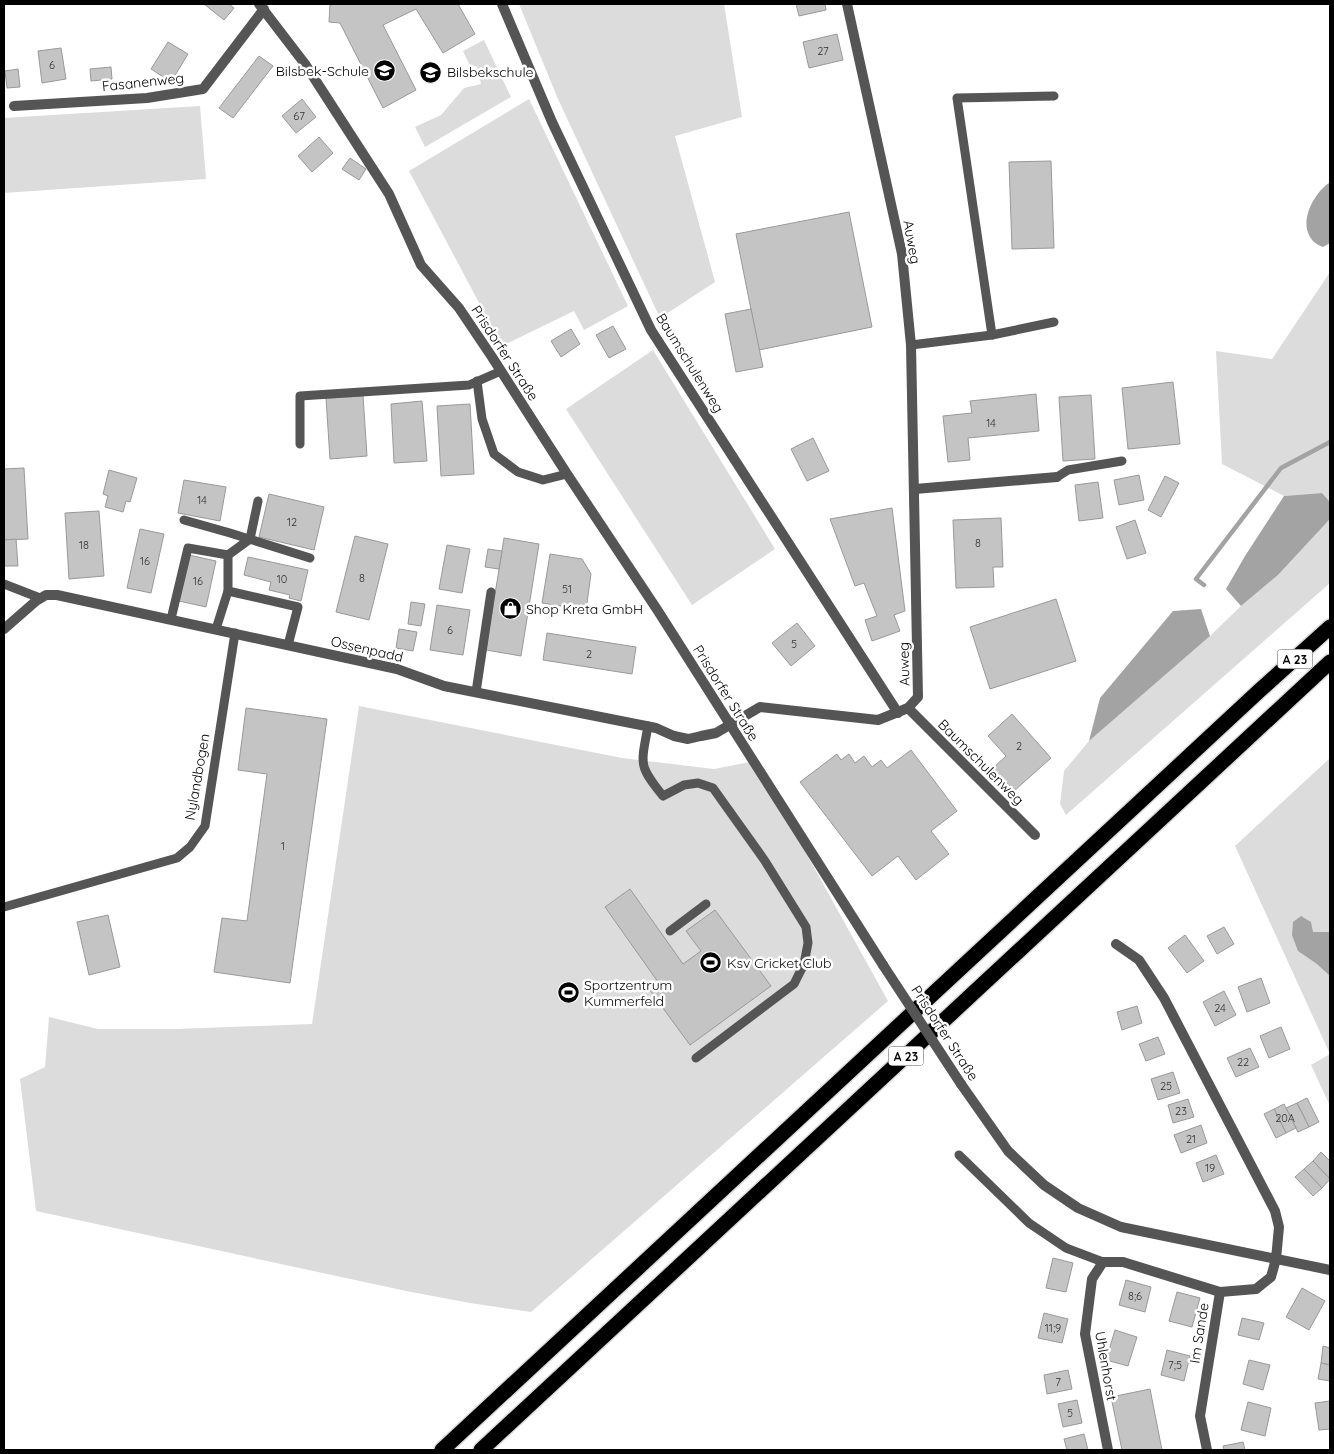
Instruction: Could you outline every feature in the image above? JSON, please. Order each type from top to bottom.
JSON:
[{"type":"highway","name":"A 23","points":[[442,1450],[1330,627]]},
{"type":"highway","name":"A 23","points":[[482,1450],[1330,662]]},
{"type":"street","name":"Baumschulenweg","points":[[502,4],[552,122],[651,330],[903,710],[1034,835]]},
{"type":"street","name":"Auweg","points":[[847,4],[902,254],[911,345],[918,697],[903,710]]},
{"type":"street","name":"Fasanenweg","points":[[14,106],[147,98],[202,89],[262,6]]},
{"type":"street","name":"Prisdorfer Straße","points":[[262,6],[305,64],[388,194],[422,265],[459,308],[566,474],[658,611],[883,965],[961,1084],[1008,1151],[1044,1185],[1078,1208],[1121,1227],[1330,1270]]},
{"type":"street","points":[[915,489],[1056,477]]},
{"type":"street","name":"Ossenpadd","points":[[40,598],[46,595],[57,595],[171,619],[397,669],[444,686],[648,726],[688,739],[716,732],[729,724]]},
{"type":"street","points":[[4,629],[40,598]]},
{"type":"street","points":[[729,724],[760,708],[878,720],[903,710]]},
{"type":"street","points":[[1116,944],[1139,960],[1164,998],[1275,1211],[1279,1227],[1276,1259]]},
{"type":"street","name":"Im Sande","points":[[1208,1450],[1200,1416],[1220,1292],[1256,1290],[1270,1278],[1276,1259]]},
{"type":"street","points":[[1104,1262],[1123,1262],[1220,1292]]},
{"type":"street","name":"Uhlenhorst","points":[[1104,1262],[1092,1279],[1085,1334],[1108,1450]]},
{"type":"lane","points":[[992,335],[958,116],[957,98],[1054,96]]},
{"type":"lane","points":[[911,345],[992,335],[1054,322]]},
{"type":"lane","points":[[300,444],[300,396],[469,384],[501,372]]},
{"type":"lane","points":[[477,381],[482,420],[494,454],[518,472],[543,480],[566,474]]},
{"type":"lane","points":[[1056,477],[1068,470],[1122,461]]},
{"type":"lane","points":[[171,619],[188,548],[228,556],[250,539],[258,501]]},
{"type":"lane","points":[[184,520],[310,558]]},
{"type":"lane","points":[[216,629],[228,590],[228,556]]},
{"type":"lane","points":[[4,584],[40,598]]},
{"type":"lane","points":[[228,590],[298,607],[288,645]]},
{"type":"lane","points":[[476,692],[492,592]]},
{"type":"lane","name":"Nylandbogen","points":[[4,907],[177,858],[190,847],[204,826],[235,633]]},
{"type":"lane","points":[[648,726],[642,761],[644,770],[650,780],[663,796],[684,785],[698,783],[713,788],[765,861],[806,927],[808,943],[804,964],[794,984],[696,1058]]},
{"type":"lane","points":[[670,931],[706,904]]},
{"type":"lane","points":[[960,1155],[1029,1223],[1066,1248],[1104,1262]]},
{"type":"shaded area","points":[[519,4],[724,4],[742,117],[675,136],[715,282],[660,318],[558,99]]},
{"type":"shaded area","points":[[484,40],[511,97],[425,147],[415,127],[441,115],[464,88],[481,84],[477,66],[470,66],[463,51]]},
{"type":"shaded area","points":[[529,99],[628,306],[584,330],[574,311],[502,346],[409,171]]},
{"type":"shaded area","points":[[200,106],[206,179],[4,193],[4,118]]},
{"type":"shaded area","points":[[1330,182],[1330,243],[1323,247],[1314,242],[1308,234],[1307,218],[1313,201]]},
{"type":"shaded area","points":[[1330,272],[1330,502],[1322,493],[1284,496],[1222,464],[1216,351],[1272,359]]},
{"type":"shaded area","points":[[653,350],[775,549],[692,605],[566,409]]},
{"type":"shaded area","points":[[1322,493],[1330,502],[1330,519],[1278,575],[1241,606],[1226,589],[1284,496]]},
{"type":"shaded area","points":[[1330,519],[1330,583],[1066,815],[1060,804],[1064,771],[1089,741],[1278,575]]},
{"type":"shaded area","points":[[1201,609],[1210,636],[1089,741],[1100,698],[1173,611]]},
{"type":"shaded area","name":"Sportzentrum Kummerfeld","points":[[359,706],[622,758],[714,769],[755,761],[888,1001],[531,1312],[406,1291],[36,1211],[20,1079],[45,1067],[49,1017],[98,1029],[176,1029],[312,1024]]},
{"type":"shaded area","points":[[1330,758],[1330,1054],[1235,846]]},
{"type":"shaded area","points":[[1301,916],[1311,922],[1313,932],[1330,932],[1330,976],[1298,951],[1292,935],[1293,922]]},
{"type":"shaded area","points":[[1330,1054],[1330,1106],[1311,1065]]},
{"type":"building","points":[[204,4],[229,4],[234,8],[224,20]]},
{"type":"building","name":"Bilsbek-Schule","points":[[330,4],[458,4],[475,34],[443,53],[416,9],[383,25],[416,90],[383,108],[340,23],[329,22]]},
{"type":"building","points":[[796,4],[825,4],[826,10],[799,16]]},
{"type":"building","points":[[837,34],[843,60],[809,68],[803,42]]},
{"type":"building","points":[[168,42],[188,54],[171,82],[151,69]]},
{"type":"building","points":[[61,48],[66,79],[42,83],[38,51]]},
{"type":"building","points":[[259,56],[273,66],[233,118],[219,108]]},
{"type":"building","points":[[111,67],[112,79],[91,81],[90,69]]},
{"type":"building","points":[[18,69],[20,87],[7,88],[5,71]]},
{"type":"building","points":[[302,99],[316,117],[296,133],[282,116]]},
{"type":"building","points":[[319,137],[333,153],[312,172],[298,156]]},
{"type":"building","points":[[350,158],[366,169],[359,180],[342,169]]},
{"type":"building","points":[[1051,161],[1054,248],[1012,249],[1009,162]]},
{"type":"building","points":[[849,212],[872,327],[759,350],[736,234]]},
{"type":"building","points":[[751,309],[763,367],[736,372],[725,314]]},
{"type":"building","points":[[613,326],[626,349],[609,358],[596,335]]},
{"type":"building","points":[[571,329],[580,344],[561,357],[551,341]]},
{"type":"building","points":[[1173,382],[1180,444],[1128,449],[1122,388]]},
{"type":"building","points":[[1036,394],[1039,431],[968,438],[970,460],[948,462],[943,416],[972,413],[970,401]]},
{"type":"building","points":[[1091,395],[1095,459],[1063,461],[1059,397]]},
{"type":"building","points":[[363,396],[367,456],[330,459],[326,398]]},
{"type":"building","points":[[422,401],[427,461],[394,463],[391,404]]},
{"type":"building","points":[[470,404],[474,474],[441,476],[437,406]]},
{"type":"building","points":[[813,438],[829,471],[807,481],[791,449]]},
{"type":"building","points":[[24,468],[28,539],[4,540],[4,469]]},
{"type":"building","points":[[109,470],[137,478],[130,502],[126,501],[123,512],[105,507],[108,496],[103,494]]},
{"type":"building","points":[[1139,475],[1144,500],[1119,505],[1114,480]]},
{"type":"building","points":[[1165,476],[1179,483],[1161,517],[1148,510]]},
{"type":"building","points":[[184,480],[226,487],[220,521],[178,513]]},
{"type":"building","points":[[1098,482],[1103,518],[1079,521],[1075,485]]},
{"type":"building","points":[[269,494],[324,507],[314,550],[259,537]]},
{"type":"building","points":[[892,508],[905,611],[894,615],[900,631],[872,641],[865,620],[877,616],[864,583],[855,586],[830,519]]},
{"type":"building","points":[[99,511],[104,576],[69,579],[65,513]]},
{"type":"building","points":[[1001,518],[1003,567],[993,567],[994,587],[956,588],[953,520]]},
{"type":"building","points":[[1135,520],[1146,553],[1127,559],[1116,527]]},
{"type":"building","points":[[140,529],[164,534],[151,593],[127,588]]},
{"type":"building","points":[[355,536],[388,544],[369,620],[336,612]]},
{"type":"building","name":"Shop Kreta GmbH","points":[[504,538],[539,544],[521,656],[486,650]]},
{"type":"building","points":[[16,539],[18,566],[4,566],[4,540]]},
{"type":"building","points":[[447,545],[470,549],[462,593],[439,589]]},
{"type":"building","points":[[488,549],[502,551],[499,569],[485,567]]},
{"type":"building","points":[[550,554],[582,559],[591,574],[586,610],[542,603]]},
{"type":"building","points":[[189,555],[216,561],[206,607],[179,601]]},
{"type":"building","points":[[248,557],[308,570],[301,601],[289,598],[290,595],[269,590],[271,582],[244,575]]},
{"type":"building","points":[[1056,599],[1076,661],[990,689],[970,627]]},
{"type":"building","points":[[411,602],[425,604],[421,626],[408,624]]},
{"type":"building","points":[[437,605],[470,610],[463,655],[430,650]]},
{"type":"building","points":[[797,623],[815,646],[791,666],[772,643]]},
{"type":"building","points":[[399,629],[417,632],[413,651],[396,648]]},
{"type":"building","points":[[547,633],[636,647],[632,674],[543,660]]},
{"type":"building","points":[[246,708],[327,719],[290,983],[214,972],[222,918],[247,921],[267,774],[238,770]]},
{"type":"building","points":[[1012,714],[1051,758],[1014,791],[993,768],[1006,756],[988,736]]},
{"type":"building","points":[[911,750],[957,811],[931,831],[949,854],[916,880],[898,856],[872,876],[800,782],[837,754],[841,760],[849,754],[855,763],[864,756],[872,767],[881,760],[887,768]]},
{"type":"building","points":[[630,889],[683,964],[701,951],[686,931],[715,910],[771,986],[690,1045],[649,989],[658,982],[605,907]]},
{"type":"building","points":[[108,915],[120,967],[89,975],[77,922]]},
{"type":"building","points":[[1224,927],[1234,944],[1217,954],[1207,936]]},
{"type":"building","points":[[1185,935],[1204,961],[1187,973],[1168,948]]},
{"type":"building","points":[[1261,978],[1270,1003],[1247,1012],[1238,987]]},
{"type":"building","points":[[1224,991],[1236,1015],[1215,1026],[1203,1002]]},
{"type":"building","points":[[1137,1006],[1142,1023],[1122,1030],[1117,1012]]},
{"type":"building","points":[[1281,1027],[1290,1049],[1269,1058],[1260,1036]]},
{"type":"building","points":[[1158,1037],[1165,1054],[1146,1061],[1139,1044]]},
{"type":"building","points":[[1250,1048],[1259,1067],[1236,1077],[1227,1058]]},
{"type":"building","points":[[1173,1072],[1180,1093],[1158,1100],[1151,1079]]},
{"type":"building","points":[[1307,1098],[1319,1122],[1309,1127],[1297,1103]]},
{"type":"building","points":[[1188,1099],[1194,1117],[1173,1123],[1168,1105]]},
{"type":"building","points":[[1297,1103],[1309,1127],[1298,1132],[1286,1108]]},
{"type":"building","points":[[1284,1104],[1296,1128],[1286,1133],[1274,1109]]},
{"type":"building","points":[[1274,1109],[1286,1133],[1276,1138],[1264,1114]]},
{"type":"building","points":[[1201,1125],[1207,1143],[1181,1153],[1174,1135]]},
{"type":"building","points":[[1321,1152],[1330,1161],[1330,1179],[1313,1161]]},
{"type":"building","points":[[1216,1155],[1224,1174],[1203,1182],[1196,1163]]},
{"type":"building","points":[[1313,1161],[1330,1179],[1322,1188],[1304,1169]]},
{"type":"building","points":[[1304,1169],[1322,1188],[1313,1196],[1295,1177]]},
{"type":"building","points":[[1053,1258],[1073,1263],[1066,1292],[1046,1288]]},
{"type":"building","points":[[1126,1280],[1151,1287],[1145,1312],[1119,1305]]},
{"type":"building","points":[[1302,1288],[1325,1301],[1309,1330],[1286,1317]]},
{"type":"building","points":[[1177,1292],[1200,1298],[1192,1327],[1169,1321]]},
{"type":"building","points":[[1044,1313],[1068,1319],[1062,1343],[1038,1338]]},
{"type":"building","points":[[1242,1318],[1264,1323],[1259,1340],[1238,1335]]},
{"type":"building","points":[[1115,1330],[1137,1337],[1128,1366],[1106,1360]]},
{"type":"building","points":[[1323,1346],[1330,1348],[1330,1365],[1321,1363]]},
{"type":"building","points":[[1167,1350],[1190,1356],[1184,1381],[1161,1375]]},
{"type":"building","points":[[1249,1360],[1270,1365],[1263,1390],[1243,1384]]},
{"type":"building","points":[[1321,1363],[1330,1365],[1330,1381],[1318,1379]]},
{"type":"building","points":[[1068,1370],[1072,1389],[1047,1394],[1044,1375]]},
{"type":"building","points":[[1150,1389],[1162,1450],[1122,1450],[1111,1397]]},
{"type":"building","points":[[1077,1400],[1082,1423],[1063,1427],[1058,1404]]},
{"type":"building","points":[[1330,1401],[1330,1429],[1319,1430],[1315,1403]]},
{"type":"building","points":[[1248,1402],[1271,1408],[1265,1436],[1241,1430]]},
{"type":"building","points":[[1084,1434],[1088,1450],[1067,1450],[1064,1439]]},
{"type":"building","points":[[1243,1442],[1245,1450],[1224,1450],[1223,1446]]},
{"type":"waterway","points":[[1204,585],[1196,579],[1281,468],[1330,442]]},
{"type":"place","name":"Bilsbek-Schule","points":[[385,71]]},
{"type":"place","name":"Bilsbekschule","points":[[431,72]]},
{"type":"place","name":"Shop Kreta GmbH","points":[[510,609]]},
{"type":"place","name":"Ksv Cricket Club","points":[[711,963]]},
{"type":"place","name":"Sportzentrum Kummerfeld","points":[[568,993]]}]
